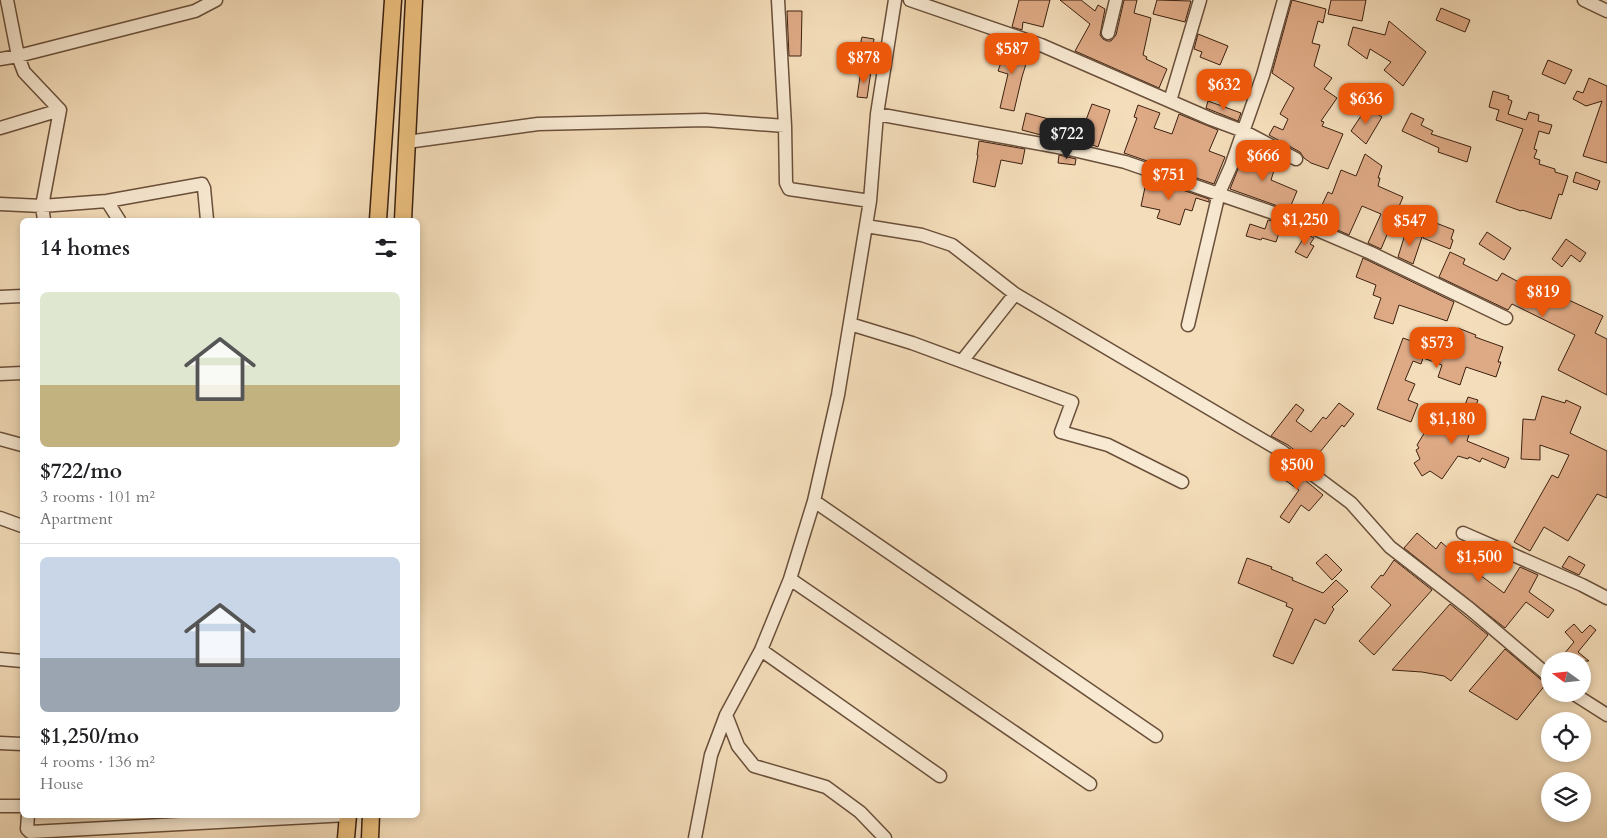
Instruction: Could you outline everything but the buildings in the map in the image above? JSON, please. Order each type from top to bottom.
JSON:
[{"type":"main road","points":[[378,218],[393,0]]},
{"type":"main road","points":[[391,17],[397,8],[402,6],[413,8],[403,218]]},
{"type":"main road","points":[[346,838],[348,818]]},
{"type":"main road","points":[[370,838],[371,818]]},
{"type":"street","points":[[7,0],[18,56],[24,72],[60,110]]},
{"type":"street","points":[[0,59],[194,11],[216,0]]},
{"type":"street","points":[[778,0],[786,183],[789,189],[870,201]]},
{"type":"street","points":[[696,838],[711,755],[726,715],[761,650],[790,579],[814,501],[838,395],[866,226],[870,201],[877,114],[895,0]]},
{"type":"street","points":[[910,0],[1041,45],[1211,120],[1243,131],[1296,159]]},
{"type":"street","points":[[1108,33],[1116,0]]},
{"type":"street","points":[[1170,101],[1200,0]]},
{"type":"street","points":[[1188,325],[1219,193],[1263,75],[1284,0]]},
{"type":"street","points":[[1584,0],[1607,11]]},
{"type":"street","points":[[0,128],[60,110]]},
{"type":"street","points":[[44,218],[42,206],[60,110]]},
{"type":"street","points":[[877,114],[1069,149],[1125,162],[1294,220],[1371,253],[1506,318]]},
{"type":"street","points":[[407,142],[538,124],[705,120],[785,126]]},
{"type":"street","points":[[0,204],[42,206],[107,201],[202,184],[207,218]]},
{"type":"street","points":[[107,201],[118,218]]},
{"type":"street","points":[[866,226],[922,235],[952,245],[1015,294],[1283,452],[1351,503],[1390,547],[1470,609],[1541,670]]},
{"type":"street","points":[[962,361],[1015,294]]},
{"type":"street","points":[[0,297],[20,296]]},
{"type":"street","points":[[850,324],[912,343],[1072,402],[1061,432],[1108,445],[1182,482]]},
{"type":"street","points":[[0,374],[20,373]]},
{"type":"street","points":[[0,439],[20,444]]},
{"type":"street","points":[[814,501],[1156,736]]},
{"type":"street","points":[[0,518],[20,525]]},
{"type":"street","points":[[1464,532],[1607,598]]},
{"type":"street","points":[[790,579],[1090,784]]},
{"type":"street","points":[[761,650],[940,776]]},
{"type":"street","points":[[0,659],[20,661]]},
{"type":"street","points":[[1586,702],[1607,716]]},
{"type":"street","points":[[726,715],[738,746],[754,766],[826,787],[860,812],[885,838]]},
{"type":"street","points":[[0,743],[20,744]]},
{"type":"street","points":[[0,806],[20,806]]},
{"type":"street","points":[[28,818],[27,829],[30,832],[292,818]]}]
